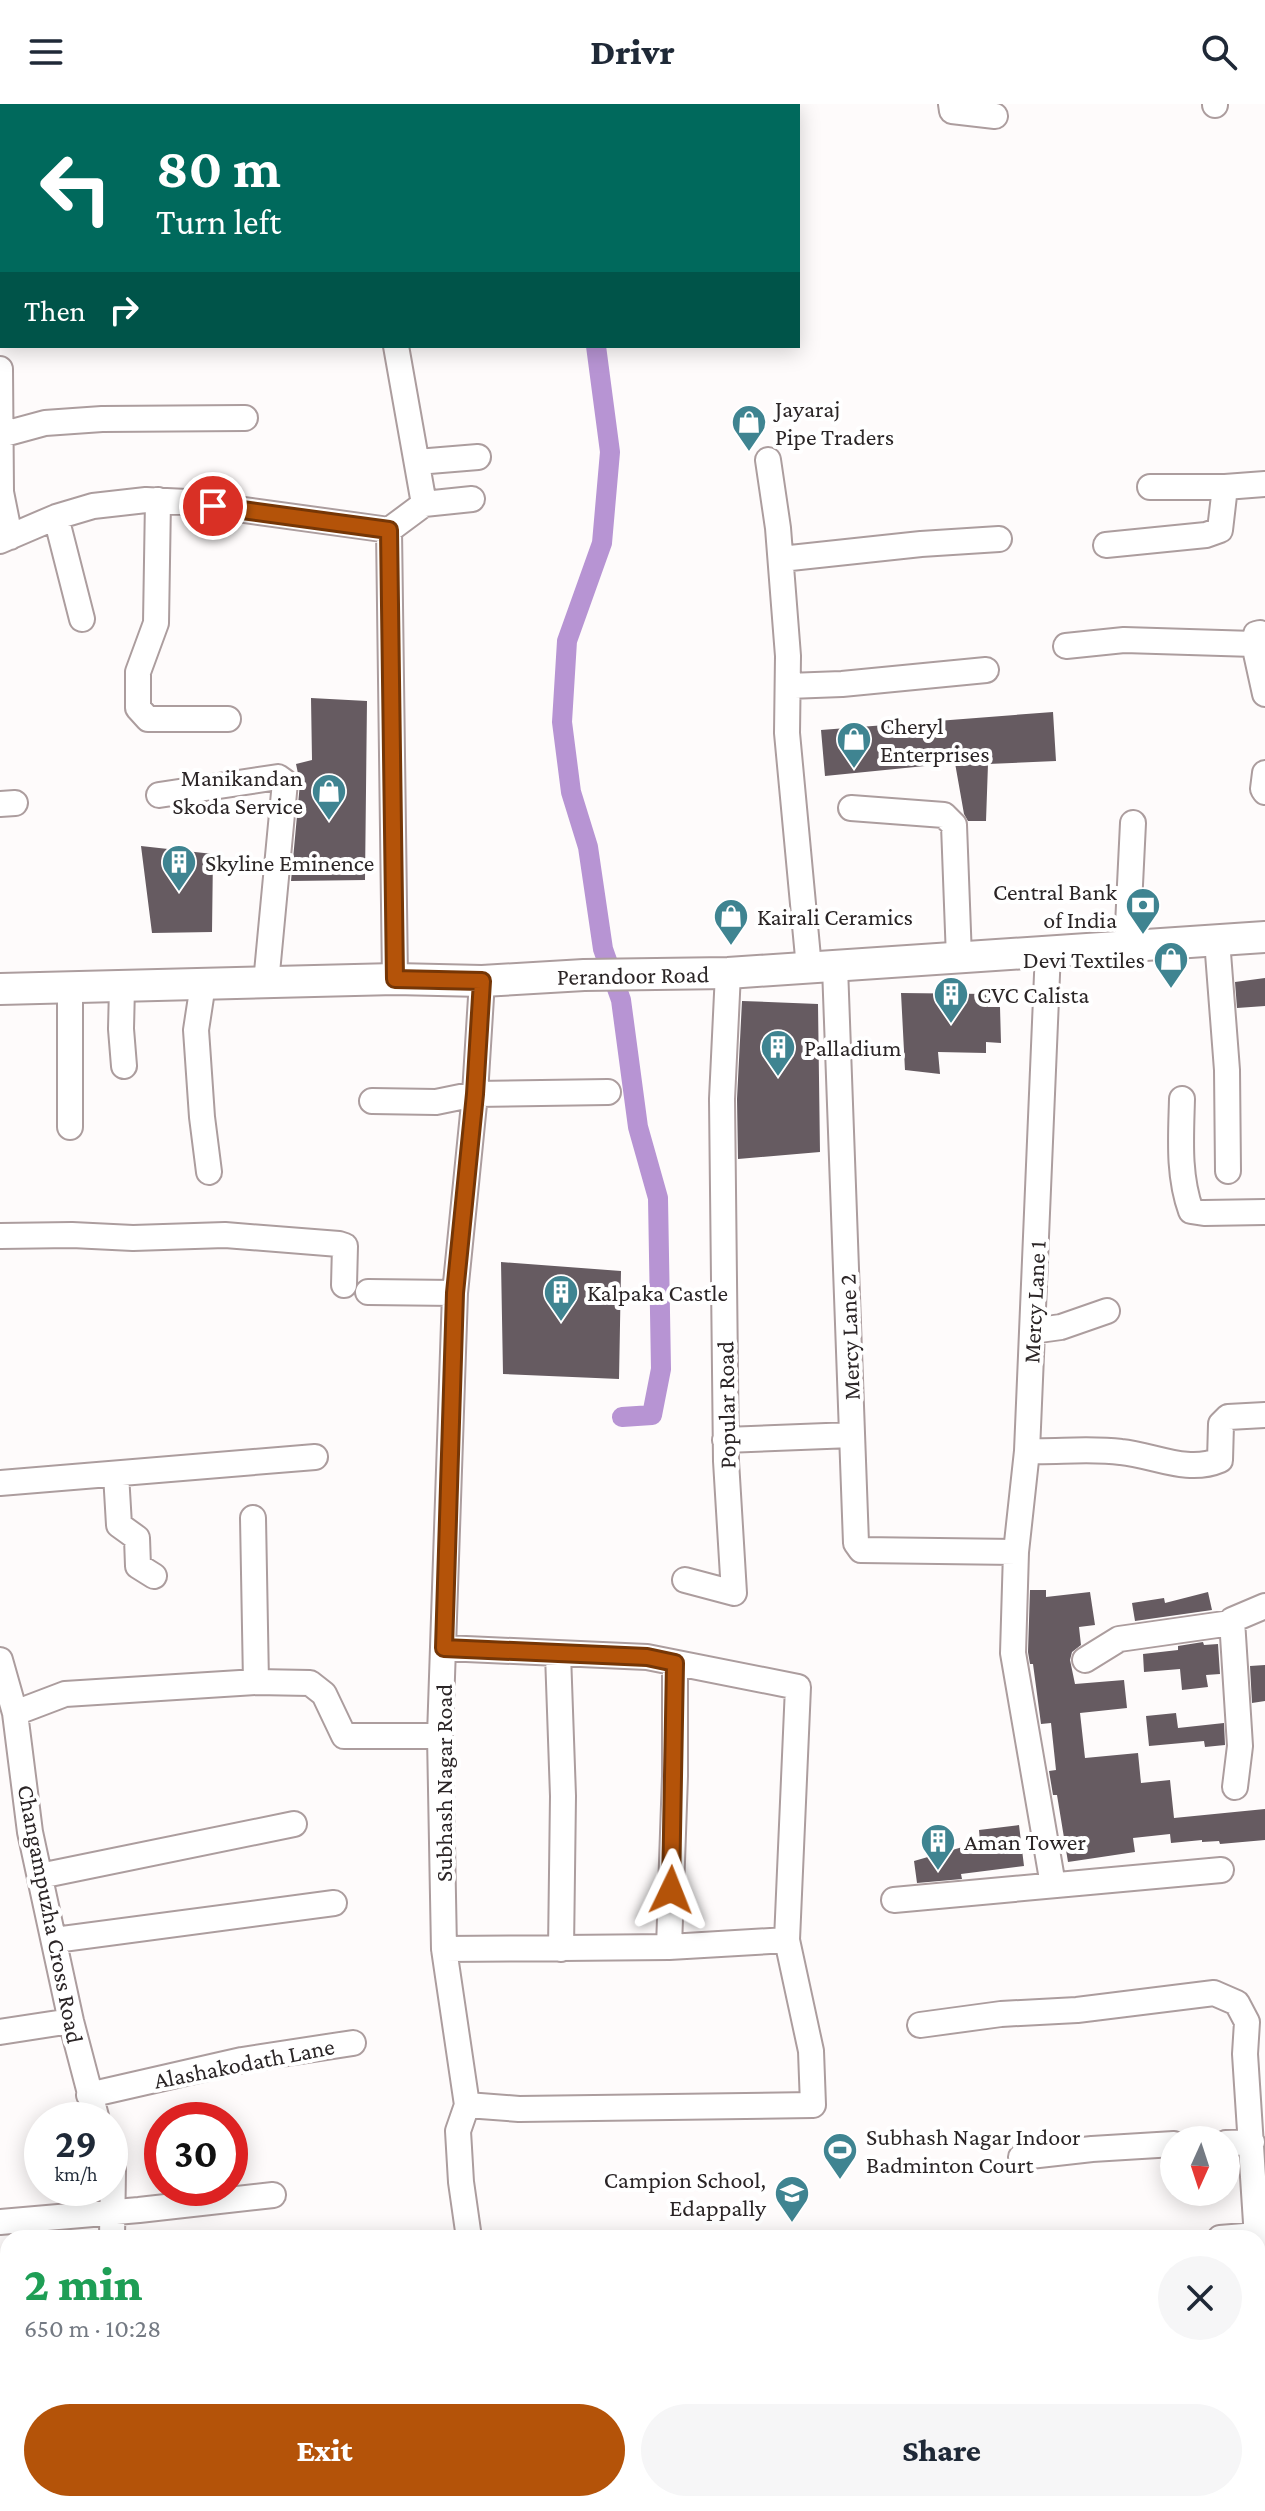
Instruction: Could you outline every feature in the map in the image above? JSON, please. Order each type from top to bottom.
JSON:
[{"type":"main road","name":"Perandoor Road","points":[[0,989],[395,979],[482,981],[584,975],[728,973],[1265,937]]},
{"type":"street","points":[[951,104],[952,111],[995,116]]},
{"type":"street","points":[[396,348],[424,504]]},
{"type":"street","points":[[0,369],[1,492],[5,539],[56,517],[93,506],[158,500],[389,530],[424,504],[472,499]]},
{"type":"street","points":[[1,435],[45,423],[102,419],[245,418]]},
{"type":"street","points":[[417,462],[478,457]]},
{"type":"street","name":"Mercy Lane 2","points":[[768,460],[781,559],[788,656],[787,733],[822,968],[856,1543],[861,1550],[1016,1552]]},
{"type":"street","points":[[1150,487],[1265,484]]},
{"type":"street","points":[[1106,545],[1206,535],[1220,530],[1225,487]]},
{"type":"street","points":[[158,500],[156,623],[138,672],[138,708],[148,719],[228,719]]},
{"type":"street","points":[[56,517],[82,619]]},
{"type":"street","points":[[389,530],[395,979]]},
{"type":"street","points":[[781,559],[999,539]]},
{"type":"street","points":[[1066,646],[1124,640],[1260,638],[1265,694]]},
{"type":"street","points":[[788,686],[986,670]]},
{"type":"street","points":[[1265,773],[1265,792]]},
{"type":"street","points":[[159,795],[278,777],[285,782],[266,983]]},
{"type":"street","points":[[851,808],[944,815],[954,825],[959,958]]},
{"type":"street","points":[[1127,946],[1133,823]]},
{"type":"street","points":[[1217,940],[1227,1070],[1228,1171]]},
{"type":"street","name":"Mercy Lane 1","points":[[1048,951],[1027,1451],[1016,1552],[1013,1653],[1053,1885]]},
{"type":"street","name":"Popular Road","points":[[685,1580],[734,1593],[725,1440],[722,1099],[716,1031],[728,973]]},
{"type":"street","name":"Subhash Nagar Road","points":[[467,2105],[444,1949],[440,1736],[455,1293],[475,1094],[482,981]]},
{"type":"street","points":[[203,984],[196,1030],[209,1172]]},
{"type":"street","points":[[122,987],[124,1066]]},
{"type":"street","points":[[70,989],[70,1127]]},
{"type":"street","points":[[372,1101],[436,1102],[475,1094],[608,1092]]},
{"type":"street","points":[[1182,1099],[1183,1182],[1191,1211],[1265,1212]]},
{"type":"street","points":[[0,1236],[133,1238],[225,1235],[339,1244],[345,1246],[346,1254],[344,1285]]},
{"type":"street","points":[[368,1292],[455,1293]]},
{"type":"street","points":[[1032,1331],[1061,1327],[1107,1311]]},
{"type":"street","points":[[1027,1451],[1122,1452],[1176,1464],[1214,1462],[1220,1460],[1221,1424],[1228,1417],[1265,1415]]},
{"type":"street","points":[[725,1440],[852,1435]]},
{"type":"street","points":[[0,1483],[315,1457]]},
{"type":"street","points":[[116,1474],[119,1525],[137,1538],[138,1566],[154,1576]]},
{"type":"street","points":[[253,1518],[256,1682]]},
{"type":"street","points":[[1235,1787],[1240,1746],[1231,1623],[1233,1618],[1265,1606]]},
{"type":"street","points":[[1085,1660],[1119,1639],[1231,1623]]},
{"type":"street","points":[[444,1648],[647,1657],[798,1687],[787,1940],[811,2051],[813,2105],[519,2109],[467,2105],[458,2131],[468,2230]]},
{"type":"street","points":[[558,1654],[563,1796],[561,1949]]},
{"type":"street","name":"Changampuzha Cross Road","points":[[0,1660],[15,1713],[30,1832],[91,2102]]},
{"type":"street","points":[[669,1947],[675,1663]]},
{"type":"street","points":[[15,1713],[65,1694],[256,1682],[310,1683],[324,1694],[344,1736],[440,1736]]},
{"type":"street","points":[[40,1876],[294,1824]]},
{"type":"street","points":[[894,1900],[1221,1870]]},
{"type":"street","points":[[55,1940],[334,1903]]},
{"type":"street","points":[[444,1949],[669,1947],[787,1940]]},
{"type":"street","points":[[920,2025],[1214,1993],[1237,2003],[1247,2022],[1245,2054],[1257,2230]]},
{"type":"street","points":[[0,2032],[71,2021]]},
{"type":"street","name":"Alashakodath Lane","points":[[89,2095],[242,2060],[353,2043]]},
{"type":"street","points":[[1240,2142],[1252,2142]]},
{"type":"street","points":[[1021,2157],[1160,2145]]},
{"type":"street","points":[[0,2222],[273,2195]]},
{"type":"street","points":[[112,2230],[113,2206]]},
{"type":"building","name":"Manikandan Skoda Service","points":[[311,698],[367,701],[365,880],[291,881],[300,783],[296,764],[312,760]]},
{"type":"building","name":"Cheryl Enterprises","points":[[1053,712],[1056,761],[988,764],[986,821],[968,821],[964,814],[955,763],[825,776],[821,730]]},
{"type":"building","name":"Skyline Eminence","points":[[141,846],[213,854],[212,932],[152,933]]},
{"type":"building","points":[[1265,978],[1265,1006],[1237,1008],[1235,982]]},
{"type":"building","name":"CVC Calista","points":[[901,993],[987,994],[988,1007],[1000,1007],[1001,1043],[986,1042],[986,1053],[938,1052],[940,1074],[905,1070]]},
{"type":"building","name":"Palladium","points":[[742,1001],[818,1004],[820,1152],[738,1159],[737,1099]]},
{"type":"building","name":"Kalpaka Castle","points":[[501,1262],[621,1271],[619,1379],[503,1374]]},
{"type":"building","points":[[1030,1590],[1046,1590],[1046,1597],[1090,1592],[1095,1625],[1079,1627],[1081,1645],[1072,1652],[1070,1660],[1075,1684],[1124,1680],[1127,1708],[1080,1713],[1085,1758],[1138,1753],[1141,1783],[1170,1780],[1174,1818],[1265,1809],[1265,1840],[1220,1844],[1219,1841],[1202,1840],[1171,1843],[1170,1834],[1133,1838],[1135,1852],[1068,1862],[1057,1795],[1053,1795],[1049,1771],[1056,1770],[1051,1723],[1041,1724],[1033,1664],[1030,1664],[1028,1652]]},
{"type":"building","points":[[1208,1592],[1212,1610],[1135,1621],[1132,1603],[1164,1598],[1165,1603]]},
{"type":"building","points":[[1203,1642],[1204,1645],[1218,1644],[1220,1674],[1206,1675],[1208,1687],[1182,1690],[1180,1669],[1144,1672],[1143,1654],[1178,1650],[1178,1646]]},
{"type":"building","points":[[1265,1665],[1265,1701],[1252,1703],[1250,1666]]},
{"type":"building","points":[[1176,1713],[1178,1728],[1224,1723],[1225,1745],[1205,1747],[1204,1741],[1149,1746],[1146,1716]]},
{"type":"building","points":[[1019,1825],[1024,1866],[961,1874],[962,1879],[917,1883],[914,1861],[980,1842],[979,1830]]},
{"type":"waterway","points":[[596,348],[610,452],[602,543],[567,641],[562,722],[571,792],[588,847],[603,949],[621,1000],[638,1127],[658,1198],[661,1369],[652,1415],[622,1417]]},
{"type":"place","name":"Jayaraj Pipe Traders","points":[[749,453]]},
{"type":"place","name":"Cheryl Enterprises","points":[[854,770]]},
{"type":"place","name":"Manikandan Skoda Service","points":[[329,822]]},
{"type":"place","name":"Skyline Eminence","points":[[179,893]]},
{"type":"place","name":"Central Bank of India","points":[[1143,936]]},
{"type":"place","name":"Kairali Ceramics","points":[[731,947]]},
{"type":"place","name":"Devi Textiles","points":[[1171,990]]},
{"type":"place","name":"CVC Calista","points":[[951,1025]]},
{"type":"place","name":"Palladium","points":[[778,1078]]},
{"type":"place","name":"Kalpaka Castle","points":[[561,1323]]},
{"type":"place","name":"Aman Tower","points":[[938,1872]]},
{"type":"place","name":"Subhash Nagar Indoor Badminton Court","points":[[840,2181]]},
{"type":"place","name":"Campion School, Edappally","points":[[792,2224]]},
{"type":"route","points":[[213,506],[389,530],[395,979],[482,981],[475,1094],[455,1293],[444,1648],[647,1657],[675,1663],[671,1890]]}]
